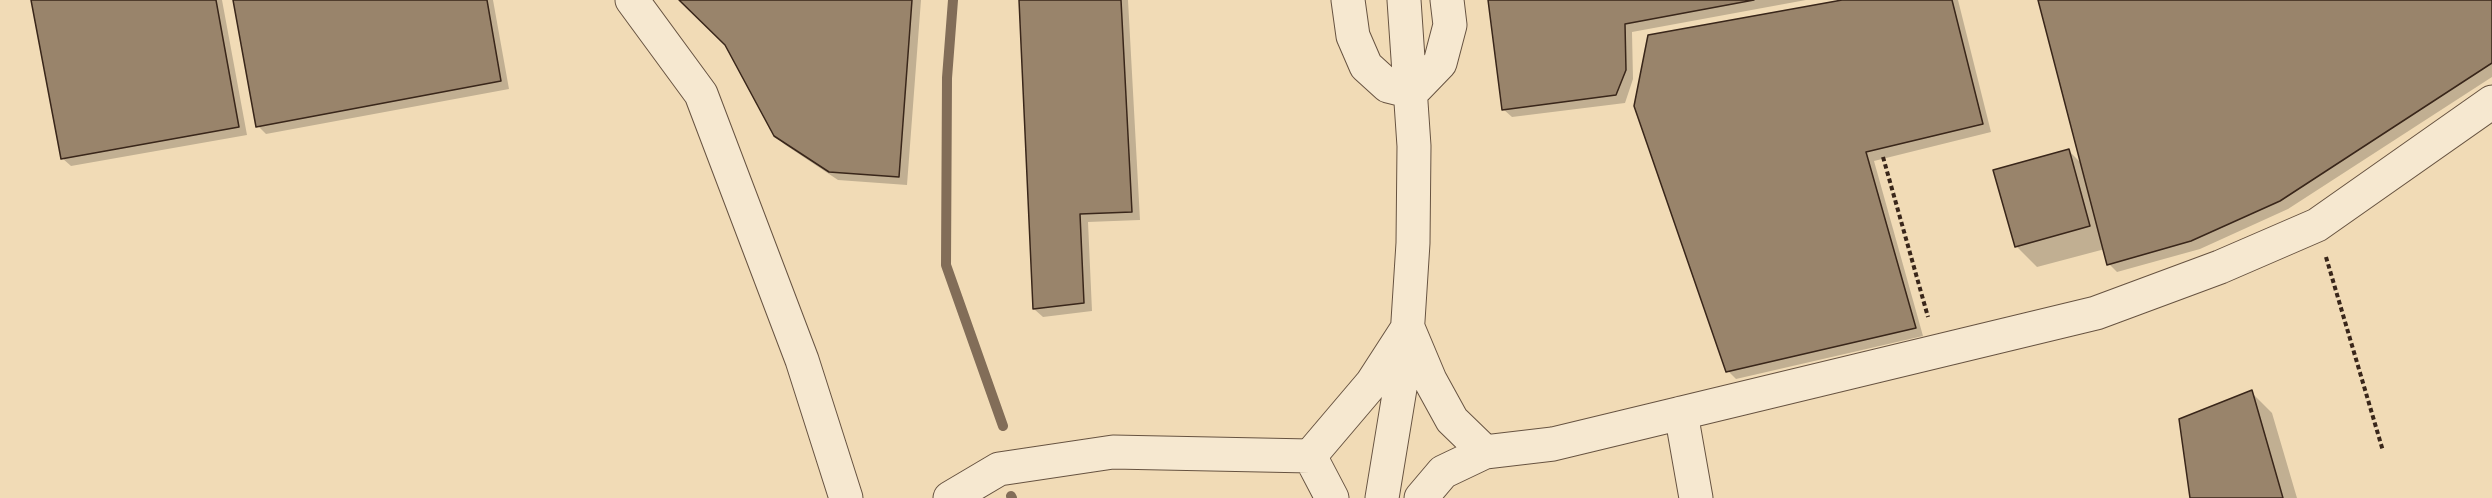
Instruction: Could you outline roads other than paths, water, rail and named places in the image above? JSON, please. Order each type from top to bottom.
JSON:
[{"type":"street","points":[[632,0],[701,94],[802,360],[846,498]]},
{"type":"street","points":[[1348,0],[1353,36],[1366,66],[1388,86],[1412,92]]},
{"type":"street","points":[[1382,498],[1403,374],[1413,243],[1412,92],[1404,0]]},
{"type":"street","points":[[1412,92],[1440,63],[1450,25],[1447,0]]},
{"type":"street","points":[[1421,498],[1443,472],[1485,452],[1553,444],[2096,313],[2220,267],[2317,225],[2492,102]]},
{"type":"street","points":[[1408,328],[1430,380],[1452,420],[1485,452]]},
{"type":"street","points":[[1310,456],[1372,383],[1408,328]]},
{"type":"street","points":[[1681,413],[1696,498]]},
{"type":"street","points":[[950,498],[999,470],[1113,453],[1310,456]]},
{"type":"street","points":[[1310,456],[1332,498]]},
{"type":"waterway","points":[[953,0],[947,78],[946,265],[1003,426]]}]
